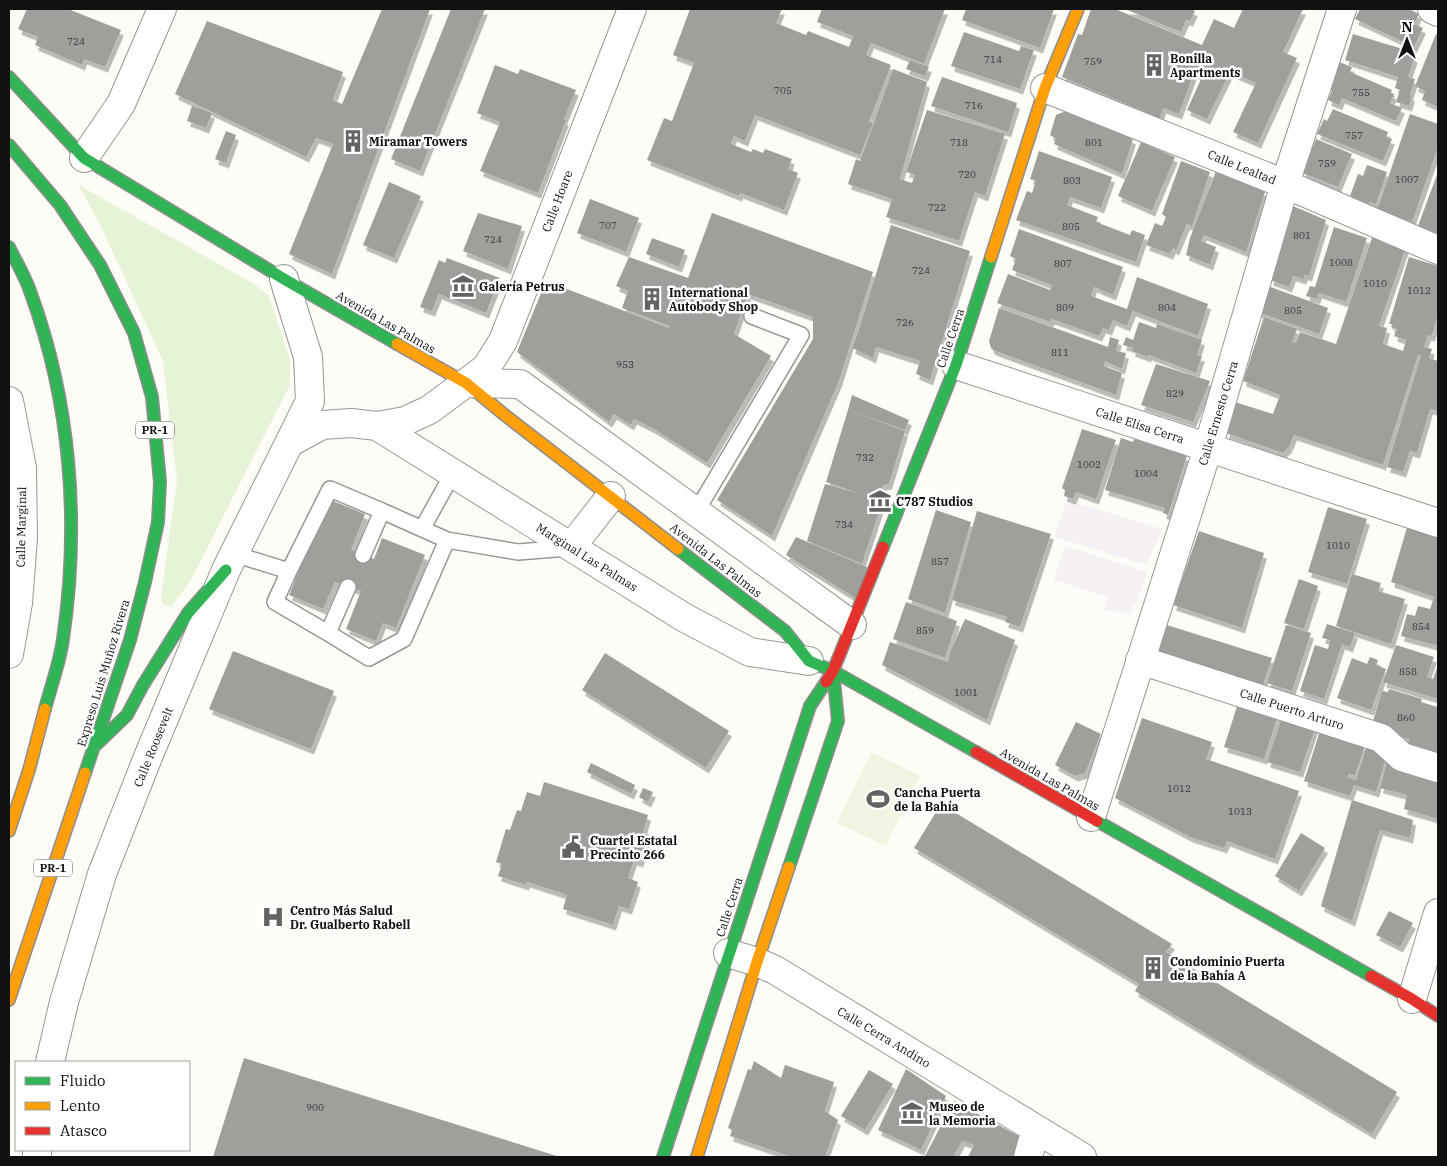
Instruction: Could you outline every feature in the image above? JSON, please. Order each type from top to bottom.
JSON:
[{"type":"main road","name":"Calle Cerra","points":[[663,1157],[810,706],[821,666],[852,625],[956,364],[1044,88],[1078,9]]},
{"type":"main road","name":"Avenida Las Palmas","points":[[9,77],[84,158],[284,279],[466,383],[506,416],[785,631],[821,666],[1412,999],[1438,1016]]},
{"type":"main road","name":"Expreso Luis Muñoz Rivera","points":[[9,145],[60,205],[100,265],[134,333],[152,397],[160,482],[158,522],[130,640],[9,1000]]},
{"type":"main road","points":[[9,247],[30,290],[52,358],[67,444],[71,503],[71,565],[63,641],[29,770],[9,831]]},
{"type":"main road","points":[[94,747],[126,715],[188,613],[230,562]]},
{"type":"main road","name":"Calle Cerra","points":[[696,1157],[757,962],[838,721],[821,666]]},
{"type":"street","points":[[84,158],[121,104],[162,9]]},
{"type":"street","name":"Calle Hoare","points":[[378,426],[405,421],[429,410],[486,368],[503,341],[632,9]]},
{"type":"street","name":"Calle Ernesto Cerra","points":[[1091,817],[1208,448],[1285,184],[1342,9]]},
{"type":"street","points":[[1432,9],[1438,12]]},
{"type":"street","name":"Calle Lealtad","points":[[1044,88],[1285,184],[1438,250]]},
{"type":"street","name":"Calle Roosevelt","points":[[50,1061],[64,1002],[102,874],[148,757],[230,562],[310,401],[308,357],[284,279]]},
{"type":"street","name":"Calle Elisa Cerra","points":[[956,364],[1438,523]]},
{"type":"street","points":[[466,383],[520,384],[852,625]]},
{"type":"street","name":"Calle Marginal","points":[[9,401],[22,468],[23,538],[18,602],[9,654]]},
{"type":"street","points":[[290,443],[322,425],[351,423],[378,426]]},
{"type":"street","name":"Marginal Las Palmas","points":[[378,426],[685,618],[750,652],[821,666]]},
{"type":"street","points":[[572,547],[611,496]]},
{"type":"street","name":"Calle Puerto Arturo","points":[[1140,660],[1381,738],[1402,757],[1438,768]]},
{"type":"street","points":[[1412,999],[1438,913]]},
{"type":"street","name":"Calle Cerra Andino","points":[[728,953],[775,970],[1082,1157]]},
{"type":"street","points":[[1028,1157],[1036,1129]]},
{"type":"lane","points":[[696,512],[801,335],[752,316]]},
{"type":"lane","points":[[422,529],[453,473]]},
{"type":"lane","points":[[447,540],[404,639],[369,658],[274,602],[314,527],[330,489],[447,540],[518,552],[572,547]]},
{"type":"lane","points":[[361,547],[382,511]]},
{"type":"lane","points":[[230,562],[295,564]]},
{"type":"lane","points":[[328,633],[348,587]]},
{"type":"shaded area","points":[[1067,500],[1162,529],[1147,565],[1054,537]]},
{"type":"shaded area","points":[[1065,546],[1147,572],[1131,615],[1116,610],[1115,613],[1103,609],[1107,597],[1054,580]]},
{"type":"green space","points":[[79,185],[254,284],[269,296],[290,359],[290,385],[191,580],[171,607],[163,604],[161,597],[177,481],[163,361],[104,233]]},
{"type":"green space","name":"Cancha Puerta de la Bahía","points":[[871,752],[920,776],[886,846],[837,823]]},
{"type":"building","points":[[27,9],[68,9],[121,30],[105,67],[84,59],[82,65],[35,45],[38,37],[18,29]]},
{"type":"building","name":"Miramar Towers","points":[[382,9],[430,9],[332,274],[289,254],[333,144],[316,138],[306,157],[175,94],[207,21],[343,72],[333,100],[342,104]]},
{"type":"building","points":[[451,9],[485,9],[420,171],[391,159]]},
{"type":"building","points":[[690,9],[782,9],[776,23],[806,35],[808,31],[849,47],[853,36],[817,22],[822,9],[945,9],[924,64],[871,43],[866,55],[891,65],[869,122],[873,123],[860,155],[755,115],[745,141],[734,136],[731,144],[751,152],[753,149],[763,153],[765,149],[792,159],[788,169],[798,173],[784,210],[740,193],[739,196],[647,160],[664,118],[672,121],[694,63],[673,55]]},
{"type":"building","points":[[966,9],[1054,9],[1040,48],[962,20]]},
{"type":"building","points":[[1091,9],[1115,9],[1202,45],[1214,19],[1234,28],[1243,9],[1303,9],[1283,52],[1297,58],[1258,143],[1233,132],[1256,83],[1230,72],[1207,119],[1187,110],[1202,77],[1194,73],[1179,114],[1163,108],[1160,118],[1062,77],[1078,34],[1082,35]]},
{"type":"building","points":[[1125,9],[1191,9],[1195,11],[1190,21],[1186,20],[1181,32]]},
{"type":"building","points":[[1360,9],[1409,9],[1419,14],[1414,24],[1423,28],[1414,47],[1355,19]]},
{"type":"building","points":[[964,32],[1019,51],[1021,46],[1034,50],[1020,89],[951,66]]},
{"type":"building","points":[[1353,34],[1416,53],[1408,77],[1415,79],[1409,106],[1396,102],[1400,90],[1395,88],[1398,77],[1345,60]]},
{"type":"building","points":[[1436,34],[1438,35],[1438,107],[1422,100],[1425,91],[1415,86]]},
{"type":"building","points":[[910,60],[929,67],[925,76],[906,69]]},
{"type":"building","points":[[1339,62],[1352,67],[1350,72],[1392,90],[1391,93],[1394,94],[1390,103],[1402,108],[1396,121],[1342,98],[1339,105],[1328,100],[1332,91],[1328,89]]},
{"type":"building","points":[[495,65],[518,74],[520,69],[576,90],[538,193],[480,171],[500,122],[477,113]]},
{"type":"building","points":[[893,69],[927,82],[900,179],[912,183],[915,175],[906,172],[927,110],[1005,134],[985,196],[975,192],[959,241],[886,217],[892,199],[848,184],[856,159],[860,161]]},
{"type":"building","points":[[942,77],[1017,103],[1008,132],[931,106]]},
{"type":"building","points":[[192,106],[212,113],[206,128],[187,121]]},
{"type":"building","points":[[1333,109],[1388,132],[1386,137],[1392,139],[1383,161],[1317,134],[1324,119],[1327,121]]},
{"type":"building","points":[[1066,111],[1133,139],[1122,174],[1054,144],[1056,139],[1050,135],[1056,115]]},
{"type":"building","points":[[1410,114],[1438,124],[1438,147],[1412,222],[1377,210]]},
{"type":"building","points":[[226,131],[236,135],[226,163],[215,159]]},
{"type":"building","points":[[1316,139],[1352,154],[1338,187],[1302,173]]},
{"type":"building","points":[[1141,142],[1175,157],[1152,211],[1118,196]]},
{"type":"building","points":[[1039,151],[1112,177],[1101,208],[1070,197],[1067,205],[1098,217],[1096,222],[1130,235],[1132,230],[1145,235],[1136,262],[1016,220],[1027,191],[1032,193],[1036,181],[1030,179]]},
{"type":"building","points":[[1181,161],[1210,172],[1192,226],[1187,224],[1176,250],[1173,248],[1170,254],[1146,245],[1155,223],[1162,226],[1166,217],[1162,214]]},
{"type":"building","points":[[1367,165],[1387,172],[1376,204],[1370,202],[1369,204],[1350,196],[1358,174],[1363,176]]},
{"type":"building","points":[[1216,171],[1249,183],[1265,192],[1246,252],[1204,235],[1201,241],[1216,247],[1210,265],[1186,255],[1190,238]]},
{"type":"building","points":[[1438,172],[1438,234],[1418,226]]},
{"type":"building","points":[[389,182],[421,196],[394,258],[363,245]]},
{"type":"building","points":[[590,199],[639,218],[626,252],[577,233]]},
{"type":"building","points":[[1293,206],[1326,220],[1309,276],[1305,275],[1303,279],[1293,276],[1289,287],[1270,280],[1281,250],[1279,249]]},
{"type":"building","points":[[478,213],[522,226],[508,269],[463,251]]},
{"type":"building","points":[[712,213],[873,272],[839,381],[772,536],[717,500],[813,339],[813,317],[748,294],[734,334],[771,356],[707,463],[654,429],[634,419],[631,425],[614,414],[609,422],[517,352],[546,281],[669,328],[669,326],[622,308],[628,291],[616,286],[629,257],[688,278]]},
{"type":"building","points":[[891,225],[970,251],[930,380],[916,374],[920,361],[876,347],[873,358],[852,348]]},
{"type":"building","points":[[1334,227],[1367,238],[1346,302],[1319,293],[1317,299],[1306,296],[1310,286],[1315,287]]},
{"type":"building","points":[[1019,229],[1123,267],[1113,295],[1094,287],[1091,296],[1127,309],[1137,277],[1208,304],[1198,336],[1133,311],[1127,326],[1113,320],[1109,330],[1103,328],[1099,336],[1052,319],[1050,322],[997,303],[1008,274],[1050,290],[1052,285],[1012,270],[1016,259],[1010,256]]},
{"type":"building","points":[[1375,229],[1408,241],[1379,326],[1387,328],[1383,344],[1403,351],[1406,340],[1394,336],[1397,329],[1391,327],[1392,324],[1389,324],[1409,257],[1438,266],[1438,314],[1432,336],[1428,335],[1424,347],[1432,349],[1429,358],[1438,361],[1438,411],[1430,409],[1417,453],[1410,451],[1403,472],[1387,467],[1421,355],[1418,355],[1383,465],[1294,435],[1289,447],[1283,453],[1226,433],[1235,402],[1273,414],[1280,395],[1243,381],[1264,317],[1297,329],[1292,342],[1296,343],[1300,332],[1336,344]]},
{"type":"building","points":[[652,238],[685,250],[679,267],[646,254]]},
{"type":"building","name":"Galería Petrus","points":[[447,258],[500,278],[486,313],[439,294],[432,311],[420,307],[439,260],[445,263]]},
{"type":"building","points":[[1268,286],[1328,308],[1319,334],[1258,312]]},
{"type":"building","points":[[999,308],[1108,347],[1110,337],[1119,340],[1116,351],[1126,353],[1122,369],[1105,361],[1104,366],[1122,373],[1116,395],[993,350],[989,341]]},
{"type":"building","points":[[1139,322],[1156,328],[1157,324],[1202,340],[1197,355],[1202,356],[1196,373],[1149,355],[1148,357],[1132,351],[1133,348],[1123,345],[1126,337],[1133,340]]},
{"type":"building","points":[[1156,364],[1210,381],[1193,422],[1141,405]]},
{"type":"building","points":[[852,395],[909,420],[905,430],[848,410]]},
{"type":"building","points":[[848,410],[905,431],[889,484],[883,485],[878,500],[881,506],[862,564],[807,541],[825,484],[858,493],[826,482]]},
{"type":"building","points":[[1082,429],[1116,440],[1096,499],[1076,492],[1073,499],[1064,496],[1065,490],[1062,488]]},
{"type":"building","points":[[1121,438],[1133,442],[1134,439],[1187,456],[1168,515],[1163,513],[1165,508],[1105,490]]},
{"type":"building","points":[[328,499],[365,514],[351,550],[374,559],[382,538],[425,555],[396,628],[383,623],[376,641],[346,629],[361,591],[335,582],[323,609],[289,595]]},
{"type":"building","points":[[1328,507],[1367,519],[1347,584],[1308,572]]},
{"type":"building","points":[[936,510],[971,522],[945,613],[908,599]]},
{"type":"building","points":[[977,511],[1051,534],[1020,627],[1005,622],[1007,617],[952,600]]},
{"type":"building","points":[[1410,517],[1438,527],[1438,646],[1401,636],[1407,614],[1415,616],[1418,606],[1430,609],[1434,597],[1391,582]]},
{"type":"building","points":[[1199,531],[1264,553],[1242,628],[1173,605]]},
{"type":"building","points":[[796,537],[869,568],[857,599],[786,555]]},
{"type":"building","points":[[1352,574],[1381,583],[1378,591],[1405,599],[1391,644],[1336,626]]},
{"type":"building","points":[[1299,579],[1318,586],[1304,629],[1284,623]]},
{"type":"building","points":[[906,602],[957,621],[945,658],[893,639]]},
{"type":"building","points":[[965,619],[1015,640],[987,720],[882,665],[890,642],[948,662],[950,652]]},
{"type":"building","points":[[1327,624],[1355,633],[1350,647],[1342,644],[1324,699],[1300,691],[1315,645],[1328,649],[1330,640],[1322,638]]},
{"type":"building","points":[[1167,625],[1272,658],[1261,691],[1157,658]]},
{"type":"building","points":[[1286,625],[1311,633],[1292,691],[1267,683]]},
{"type":"building","points":[[1396,645],[1434,657],[1427,677],[1433,679],[1438,665],[1438,699],[1383,682]]},
{"type":"building","points":[[233,651],[334,691],[311,749],[209,709]]},
{"type":"building","points":[[605,653],[729,731],[706,768],[582,690]]},
{"type":"building","points":[[1370,657],[1378,660],[1376,665],[1386,669],[1371,710],[1337,698],[1352,658],[1367,664]]},
{"type":"building","points":[[1389,689],[1422,699],[1421,702],[1438,707],[1438,758],[1407,749],[1409,739],[1371,728],[1382,691],[1388,692]]},
{"type":"building","points":[[1239,700],[1279,712],[1264,759],[1224,747]]},
{"type":"building","points":[[1283,714],[1316,725],[1300,772],[1267,762]]},
{"type":"building","points":[[1142,718],[1212,742],[1206,759],[1299,791],[1275,859],[1227,841],[1224,848],[1190,837],[1115,798]]},
{"type":"building","points":[[1076,722],[1101,734],[1085,773],[1075,776],[1055,765]]},
{"type":"building","points":[[1320,731],[1365,745],[1355,776],[1349,774],[1347,777],[1356,780],[1366,748],[1387,755],[1376,792],[1354,785],[1350,796],[1304,781]]},
{"type":"building","points":[[1387,761],[1438,775],[1438,819],[1404,809],[1407,795],[1380,788]]},
{"type":"building","points":[[591,763],[635,785],[631,794],[587,772]]},
{"type":"building","name":"Cuartel Estatal Precinto 266","points":[[544,782],[648,815],[643,833],[649,835],[640,862],[634,860],[628,878],[638,882],[629,909],[619,906],[613,925],[563,909],[567,895],[527,882],[526,885],[498,876],[502,864],[496,862],[506,829],[510,830],[517,810],[521,811],[527,792],[540,796]]},
{"type":"building","points":[[643,788],[653,792],[648,802],[639,797]]},
{"type":"building","points":[[1352,800],[1413,820],[1410,838],[1380,830],[1352,921],[1321,906]]},
{"type":"building","name":"Condominio Puerta de la Bahía A","points":[[941,804],[1172,944],[1166,952],[1397,1092],[1372,1134],[1135,991],[1139,984],[914,848]]},
{"type":"building","points":[[1301,833],[1325,848],[1299,891],[1275,876]]},
{"type":"building","points":[[1389,911],[1413,923],[1400,947],[1376,935]]},
{"type":"building","points":[[244,1058],[560,1157],[213,1157]]},
{"type":"building","points":[[754,1061],[781,1078],[785,1065],[834,1082],[825,1111],[838,1120],[825,1157],[792,1157],[730,1136],[732,1130],[728,1128],[748,1069],[751,1070]]},
{"type":"building","name":"Museo de la Memoria","points":[[906,1069],[946,1096],[921,1150],[878,1130]]},
{"type":"building","points":[[869,1070],[893,1084],[865,1130],[841,1116]]},
{"type":"building","points":[[954,1101],[1021,1137],[1016,1157],[968,1157],[974,1145],[962,1141],[953,1157],[925,1156]]},
{"type":"traffic: fast","points":[[9,77],[84,158],[284,279],[397,344]]},
{"type":"traffic: fast","points":[[9,145],[60,205],[100,265],[134,333],[152,397],[160,482],[158,522],[130,640],[85,773]]},
{"type":"traffic: fast","points":[[9,247],[28,285],[44,333],[63,419],[68,463],[71,507],[68,595],[62,648],[45,709]]},
{"type":"traffic: fast","points":[[883,547],[956,365],[991,257]]},
{"type":"traffic: fast","points":[[678,549],[785,631],[809,661],[833,671],[976,752]]},
{"type":"traffic: fast","points":[[97,744],[127,715],[143,685],[188,613],[226,570]]},
{"type":"traffic: fast","points":[[789,867],[838,721],[833,671]]},
{"type":"traffic: fast","points":[[663,1157],[810,706],[826,682]]},
{"type":"traffic: fast","points":[[1097,821],[1371,976]]},
{"type":"traffic: slow","points":[[991,257],[1045,88],[1078,9]]},
{"type":"traffic: slow","points":[[397,344],[466,383],[678,549]]},
{"type":"traffic: slow","points":[[9,831],[29,770],[45,709]]},
{"type":"traffic: slow","points":[[9,1000],[85,773]]},
{"type":"traffic: slow","points":[[697,1157],[757,962],[789,867]]},
{"type":"traffic: jam","points":[[826,682],[833,671],[883,547]]},
{"type":"traffic: jam","points":[[976,752],[1097,821]]},
{"type":"traffic: jam","points":[[1371,976],[1438,1016]]},
{"type":"place","name":"Bonilla Apartments","points":[[1154,65]]},
{"type":"place","name":"Miramar Towers","points":[[353,141]]},
{"type":"place","name":"Galería Petrus","points":[[463,286]]},
{"type":"place","name":"International Autobody Shop","points":[[652,299]]},
{"type":"place","name":"C787 Studios","points":[[880,501]]},
{"type":"place","name":"Cancha Puerta de la Bahía","points":[[878,799]]},
{"type":"place","name":"Cuartel Estatal Precinto 266","points":[[573,847]]},
{"type":"place","name":"Centro Más Salud Dr. Gualberto Rabell","points":[[273,917]]},
{"type":"place","name":"Condominio Puerta de la Bahía A","points":[[1153,968]]},
{"type":"place","name":"Museo de la Memoria","points":[[912,1113]]}]
